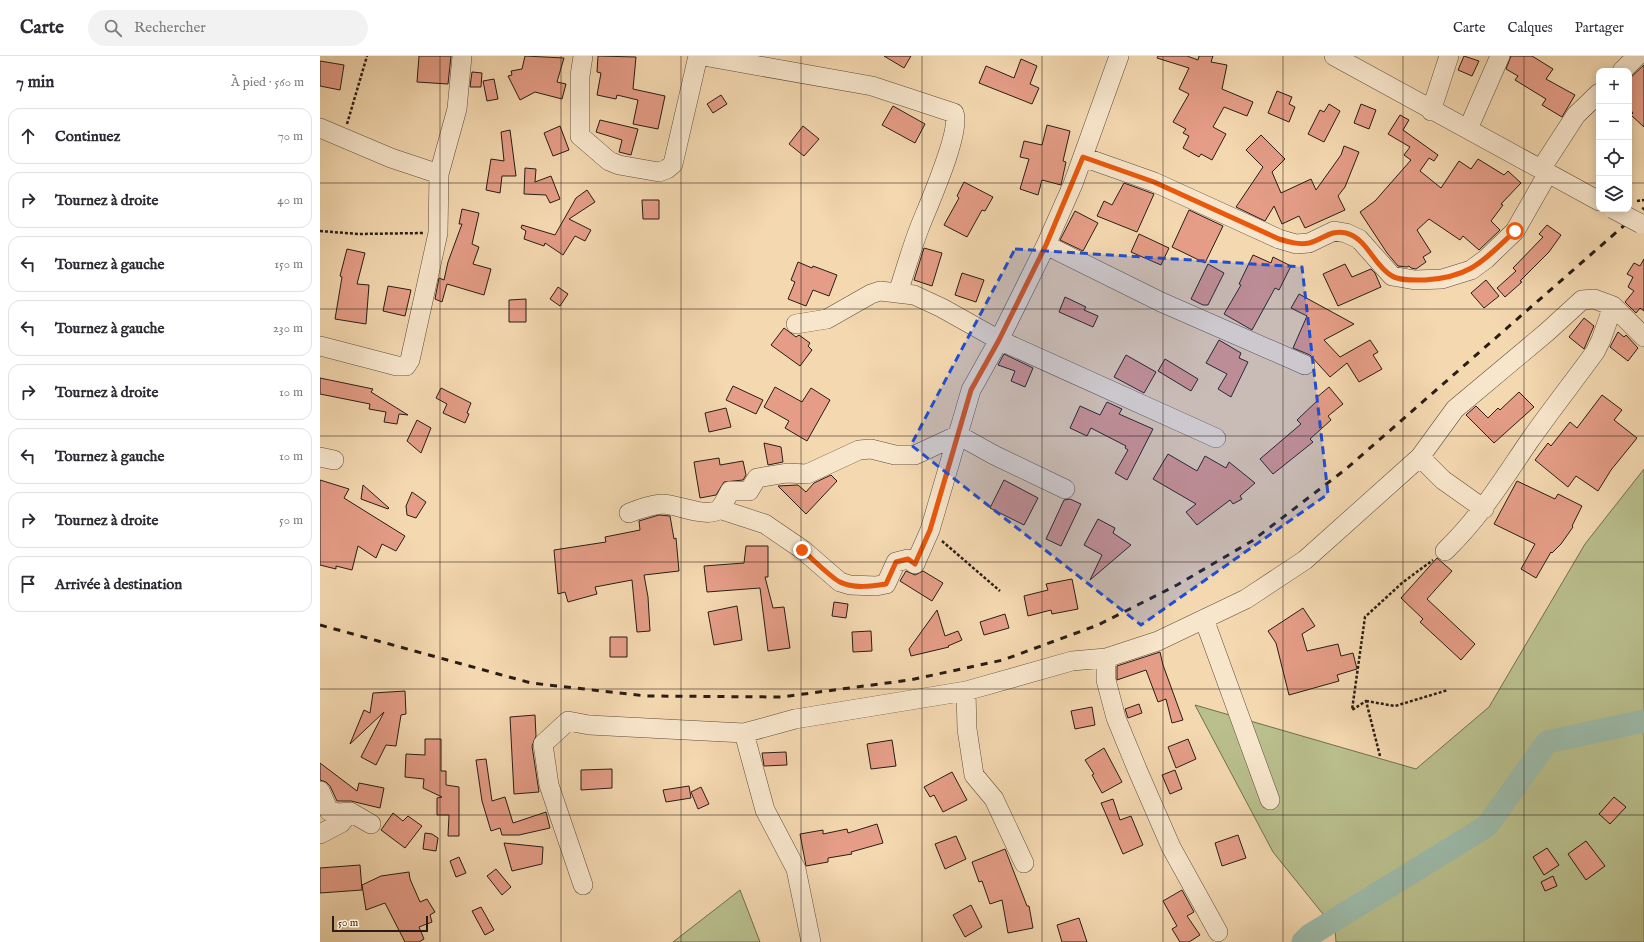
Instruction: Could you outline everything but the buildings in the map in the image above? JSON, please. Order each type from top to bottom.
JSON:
[{"type":"street","points":[[320,346],[397,366],[406,366],[410,360],[438,233],[439,174],[457,109],[462,56]]},
{"type":"street","points":[[582,56],[580,76],[580,136],[609,161],[619,165],[659,172],[667,170],[673,164],[698,56]]},
{"type":"street","points":[[703,56],[872,86],[954,113],[956,124],[949,150],[919,230],[898,293]]},
{"type":"street","points":[[719,509],[766,524],[802,550],[840,582],[850,585],[876,586],[886,584],[896,562],[908,559],[915,564],[930,530],[971,390],[999,340],[1046,245],[1083,157],[1119,56]]},
{"type":"street","points":[[1334,56],[1430,110],[1468,129],[1596,199]]},
{"type":"street","points":[[1430,110],[1449,56]]},
{"type":"street","points":[[1468,129],[1500,56]]},
{"type":"street","points":[[1625,68],[1638,56]]},
{"type":"street","points":[[1083,157],[1154,182],[1279,239],[1296,244],[1309,243],[1334,231],[1346,233],[1359,239],[1392,276],[1415,280],[1442,279],[1471,270],[1486,259],[1519,226],[1544,171],[1576,115],[1596,95]]},
{"type":"street","points":[[320,128],[391,158],[439,174]]},
{"type":"street","points":[[1618,212],[1642,225]]},
{"type":"street","points":[[1046,245],[1161,302],[1305,365]]},
{"type":"street","points":[[796,324],[828,319],[871,294],[880,291],[914,295],[942,308],[999,340],[1216,438]]},
{"type":"street","points":[[583,885],[549,785],[543,744],[568,721],[589,725],[744,733],[795,719],[966,691],[1072,661],[1106,658],[1158,641],[1246,600],[1305,560],[1420,457],[1455,409],[1547,332],[1582,300],[1594,300],[1613,306],[1644,337]]},
{"type":"street","points":[[1445,551],[1467,530],[1484,509],[1547,416],[1595,352],[1601,340],[1613,306]]},
{"type":"street","points":[[958,434],[994,455],[1065,489]]},
{"type":"street","points":[[629,513],[639,508],[663,504],[705,513],[713,512],[719,509],[730,491],[749,491],[756,478],[787,473],[807,474],[859,450],[871,449],[895,455],[915,455],[958,434]]},
{"type":"street","points":[[1420,457],[1443,480],[1484,509]]},
{"type":"street","points":[[1204,619],[1270,800]]},
{"type":"street","points":[[1106,658],[1106,680],[1116,718],[1171,847],[1218,932]]},
{"type":"street","points":[[966,691],[967,730],[974,775],[994,799],[1024,864]]},
{"type":"street","points":[[744,733],[765,810],[796,869],[812,942]]},
{"type":"street","points":[[320,791],[329,811],[339,813],[350,812],[371,824]]},
{"type":"street","points":[[320,834],[341,823],[350,812]]},
{"type":"path","points":[[341,138],[349,118],[367,56]]},
{"type":"path","points":[[1637,201],[1644,200]]},
{"type":"path","points":[[320,231],[359,234],[438,233]]},
{"type":"path","points":[[930,530],[1000,591]]},
{"type":"path","points":[[1445,551],[1402,583],[1365,617],[1352,710],[1366,702],[1395,706],[1448,690]]},
{"type":"path","points":[[1366,702],[1380,756]]},
{"type":"highlighted area","points":[[1015,249],[1302,267],[1328,494],[1141,625],[911,445]]},
{"type":"green space","points":[[1644,469],[1644,942],[1336,942],[1335,929],[1273,852],[1195,705],[1416,769],[1489,707],[1585,544]]},
{"type":"green space","points":[[740,890],[760,942],[673,942]]},
{"type":"waterway","points":[[1303,942],[1310,935],[1487,826],[1547,742],[1644,721]]},
{"type":"railway","points":[[320,625],[531,683],[646,696],[781,697],[910,680],[1003,660],[1098,625],[1177,585],[1252,541],[1346,469],[1644,208]]},
{"type":"route","points":[[802,550],[840,582],[850,585],[876,586],[886,584],[896,562],[908,559],[915,564],[930,530],[963,413],[971,390],[999,340],[1046,245],[1073,184],[1083,157],[1154,182],[1279,239],[1296,244],[1309,243],[1334,231],[1346,233],[1359,239],[1383,268],[1392,276],[1400,279],[1442,279],[1471,270],[1486,259],[1515,231]]}]
